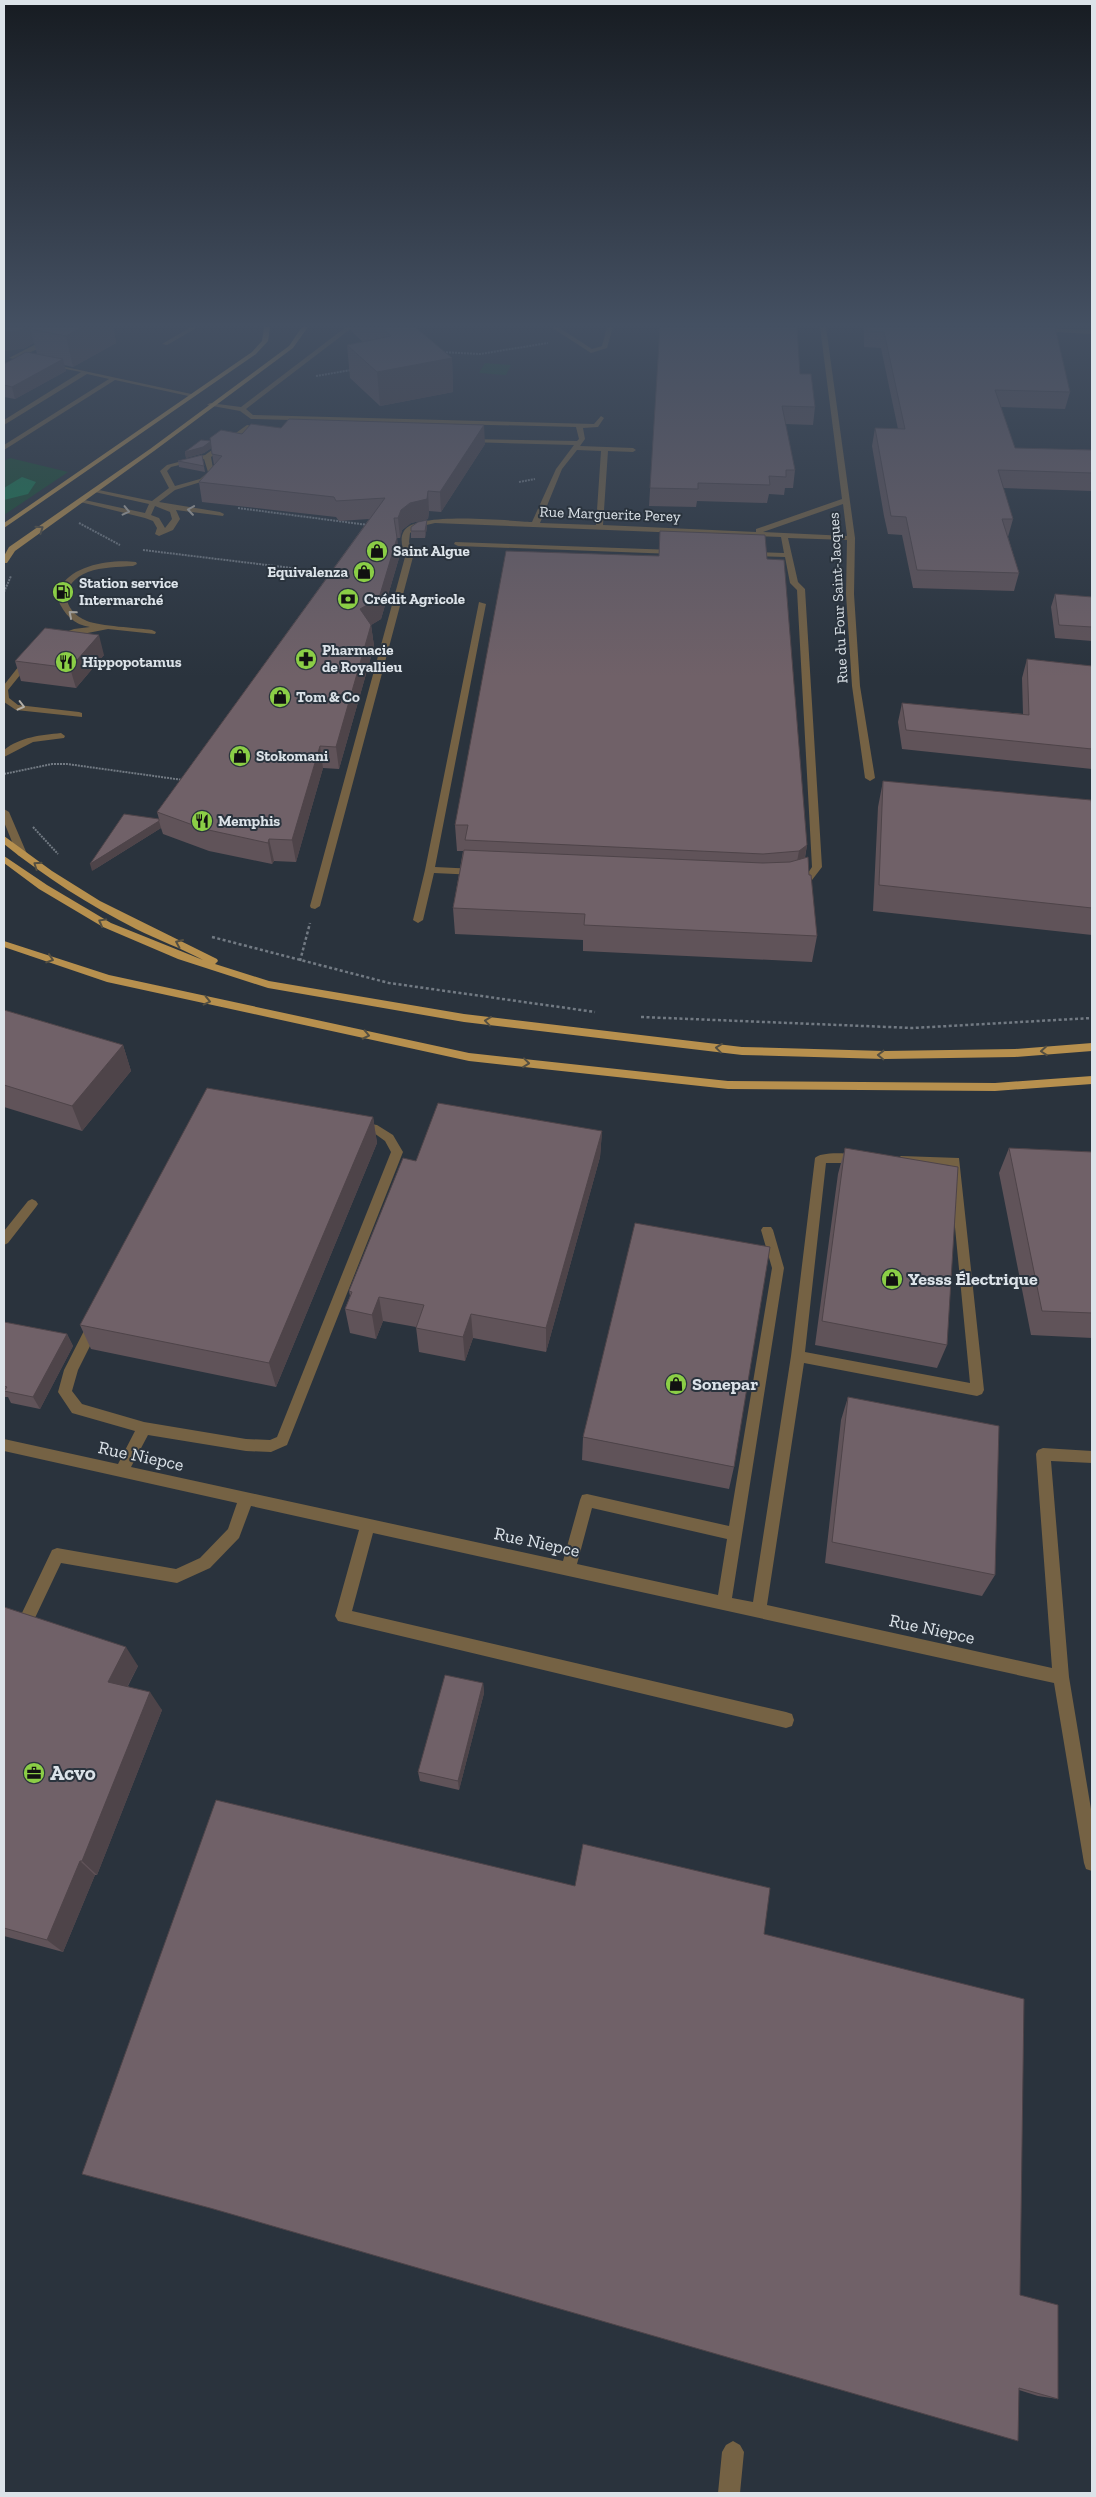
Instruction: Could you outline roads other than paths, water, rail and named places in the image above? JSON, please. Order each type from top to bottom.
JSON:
[{"type":"main road","points":[[4,526],[122,444]]},
{"type":"main road","points":[[4,561],[12,549],[158,444]]},
{"type":"main road","points":[[71,478],[74,483],[69,495],[80,501]]},
{"type":"main road","points":[[4,839],[22,854],[89,899],[237,974]]},
{"type":"main road","points":[[4,859],[43,887],[107,925],[182,957],[268,984],[464,1018],[742,1051],[884,1055],[1015,1053],[1092,1047]]},
{"type":"main road","points":[[4,944],[107,978],[469,1057],[728,1085],[995,1087],[1092,1080]]},
{"type":"street","points":[[172,489],[163,471],[169,466],[207,456],[224,444]]},
{"type":"street","points":[[533,444],[633,450]]},
{"type":"street","points":[[535,525],[559,468],[578,444]]},
{"type":"street","name":"Rue du Four Saint-Jacques","points":[[839,444],[851,538],[850,594],[856,686],[870,778]]},
{"type":"street","points":[[599,528],[605,449]]},
{"type":"street","points":[[147,516],[153,503],[172,489],[202,480],[212,472],[207,456]]},
{"type":"street","points":[[80,501],[147,516],[156,520],[161,528],[159,534],[170,528],[176,519],[173,511],[162,506],[94,491]]},
{"type":"street","name":"Rue Marguerite Perey","points":[[752,534],[847,500]]},
{"type":"street","points":[[162,506],[220,514]]},
{"type":"street","name":"Rue Marguerite Perey","points":[[315,906],[409,557],[405,537],[408,530],[417,524],[438,521],[851,538]]},
{"type":"street","points":[[784,535],[794,583],[801,589],[817,867],[809,878],[787,884]]},
{"type":"street","points":[[458,544],[683,552]]},
{"type":"street","points":[[742,554],[789,555]]},
{"type":"street","points":[[133,564],[90,569],[76,575],[66,585],[62,600],[68,612],[86,624],[152,632]]},
{"type":"street","points":[[418,920],[430,870],[482,604]]},
{"type":"street","points":[[51,640],[76,631],[107,627]]},
{"type":"street","points":[[37,650],[4,690],[5,699],[16,707],[79,715]]},
{"type":"street","points":[[4,754],[12,747],[31,740],[61,736]]},
{"type":"street","points":[[4,812],[22,854]]},
{"type":"street","points":[[430,870],[490,873]]},
{"type":"street","points":[[216,1103],[377,1129],[388,1138],[397,1152],[282,1441],[271,1446],[246,1445],[144,1428],[76,1409],[65,1392],[71,1370],[198,1119],[210,1106],[216,1103]]},
{"type":"street","points":[[759,1610],[798,1356],[821,1158],[868,1160]]},
{"type":"street","points":[[798,1356],[977,1390],[954,1161],[888,1160]]},
{"type":"street","points":[[4,1240],[32,1204]]},
{"type":"street","points":[[724,1603],[778,1268],[767,1230]]},
{"type":"street","points":[[122,1471],[144,1428]]},
{"type":"street","name":"Rue Niepce","points":[[4,1445],[1062,1677]]},
{"type":"street","points":[[1092,1457],[1043,1454],[1062,1677],[1092,1863]]},
{"type":"street","points":[[29,1615],[57,1555],[177,1576],[205,1563],[234,1533],[246,1498]]},
{"type":"street","points":[[568,1568],[586,1500],[736,1534]]},
{"type":"street","points":[[368,1525],[343,1616],[786,1720]]},
{"type":"street","points":[[729,2493],[733,2452]]},
{"type":"place","name":"Saint Algue","points":[[377,551]]},
{"type":"place","name":"Equivalenza","points":[[364,572]]},
{"type":"place","name":"Station service Intermarché","points":[[63,592]]},
{"type":"place","name":"Crédit Agricole","points":[[348,599]]},
{"type":"place","name":"Pharmacie de Royallieu","points":[[306,659]]},
{"type":"place","name":"Hippopotamus","points":[[66,662]]},
{"type":"place","name":"Tom & Co","points":[[280,697]]},
{"type":"place","name":"Stokomani","points":[[240,756]]},
{"type":"place","name":"Memphis","points":[[202,821]]},
{"type":"place","name":"Yesss Électrique","points":[[892,1279]]},
{"type":"place","name":"Sonepar","points":[[676,1384]]},
{"type":"place","name":"Acvo","points":[[34,1773]]}]
